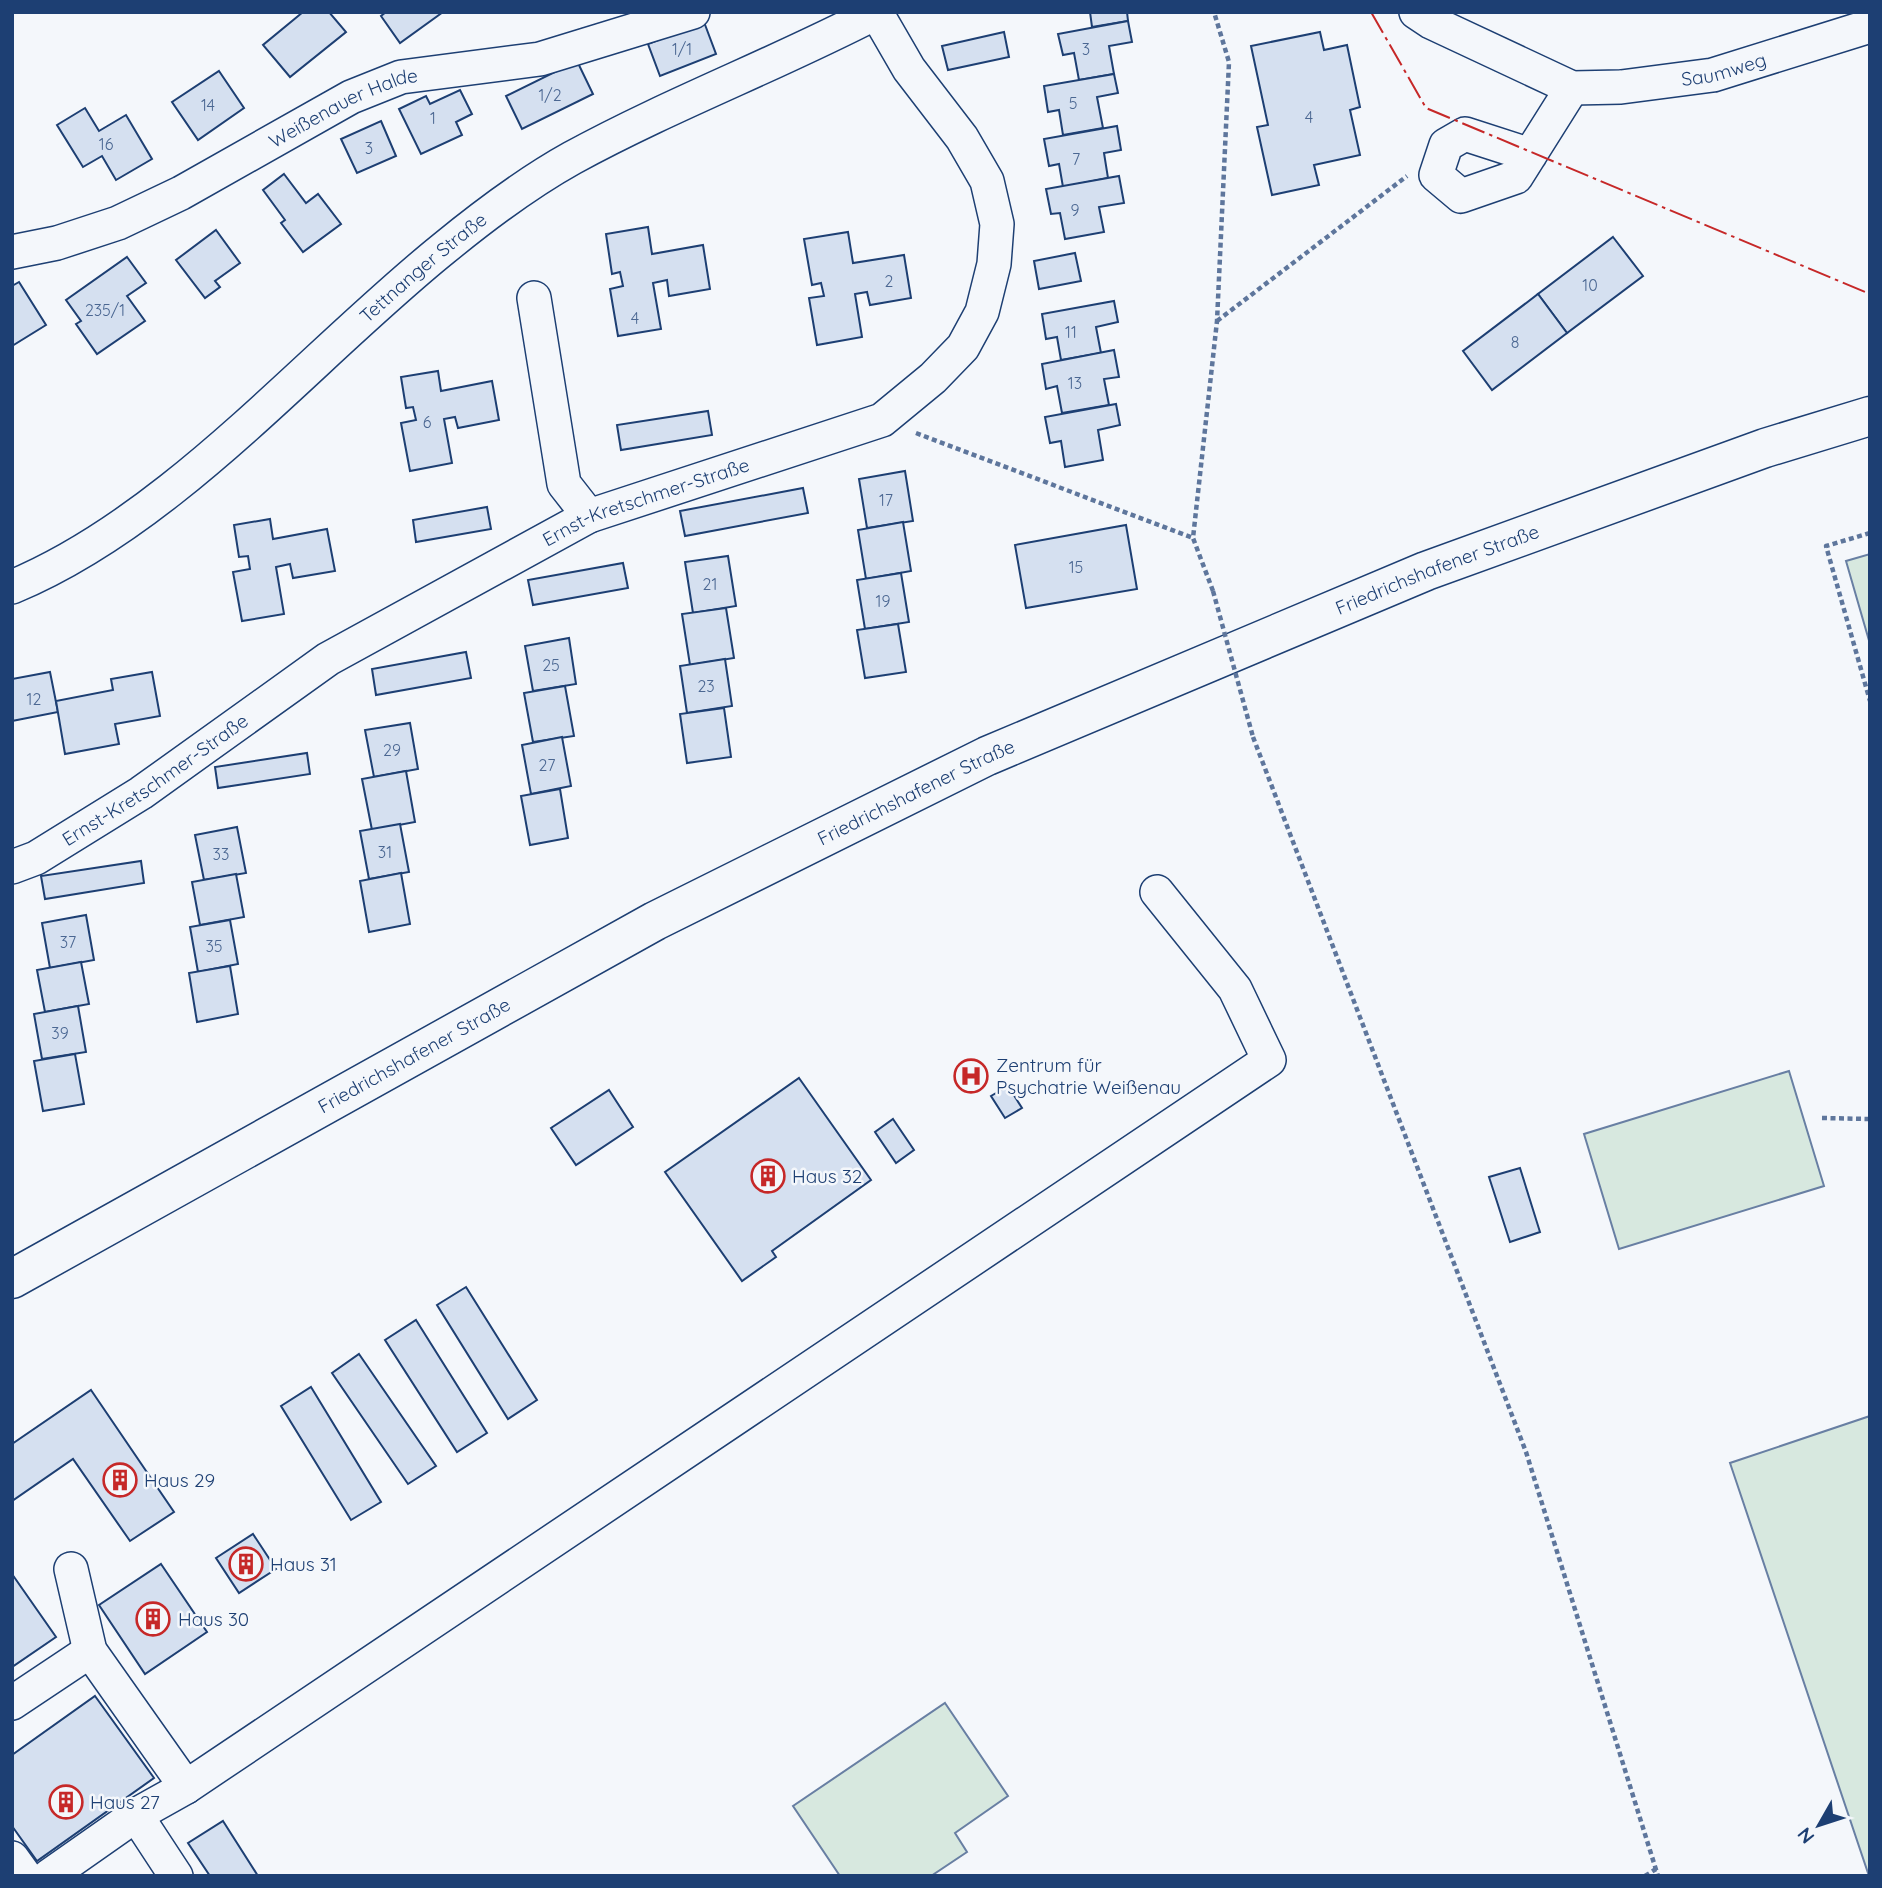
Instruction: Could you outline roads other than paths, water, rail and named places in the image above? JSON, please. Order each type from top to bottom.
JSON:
[{"type":"main road","name":"Friedrichshafener Straße","points":[[12,1279],[643,928],[987,756],[1426,571],[1765,448],[1870,416]]},
{"type":"street","name":"Weißenauer Halde","points":[[12,252],[57,243],[118,223],[181,193],[351,97],[401,77],[540,59],[693,12]]},
{"type":"street","name":"Ernst-Kretschmer-Straße","points":[[12,867],[36,858],[141,793],[328,659],[589,516],[882,420],[933,378],[963,347],[982,312],[994,264],[996,224],[987,181],[962,138],[909,69],[877,12]]},
{"type":"street","name":"Tettnanger Straße","points":[[12,587],[76,554],[149,504],[210,456],[443,249],[570,159],[877,12]]},
{"type":"street","name":"Saumweg","points":[[1416,12],[1431,22],[1572,88],[1621,87],[1713,75],[1870,26]]},
{"type":"street","points":[[1530,155],[1465,134],[1446,145],[1436,175],[1461,196],[1516,177],[1530,155],[1572,88]]},
{"type":"street","points":[[534,298],[564,484],[589,516]]},
{"type":"street","points":[[49,1876],[136,1815],[186,1787],[1269,1060],[1235,989],[1157,892]]},
{"type":"street","points":[[71,1569],[90,1651],[186,1787]]},
{"type":"street","points":[[12,1703],[90,1651]]},
{"type":"street","points":[[136,1815],[176,1876]]},
{"type":"street","points":[[12,1857],[25,1876]]},
{"type":"place","name":"Zentrum für Psychatrie Weißenau","points":[[971,1076]]},
{"type":"place","name":"Haus 32","points":[[768,1176]]},
{"type":"place","name":"Haus 29","points":[[120,1480]]},
{"type":"place","name":"Haus 31","points":[[246,1564]]},
{"type":"place","name":"Haus 30","points":[[153,1619]]},
{"type":"place","name":"Haus 27","points":[[66,1802]]}]
